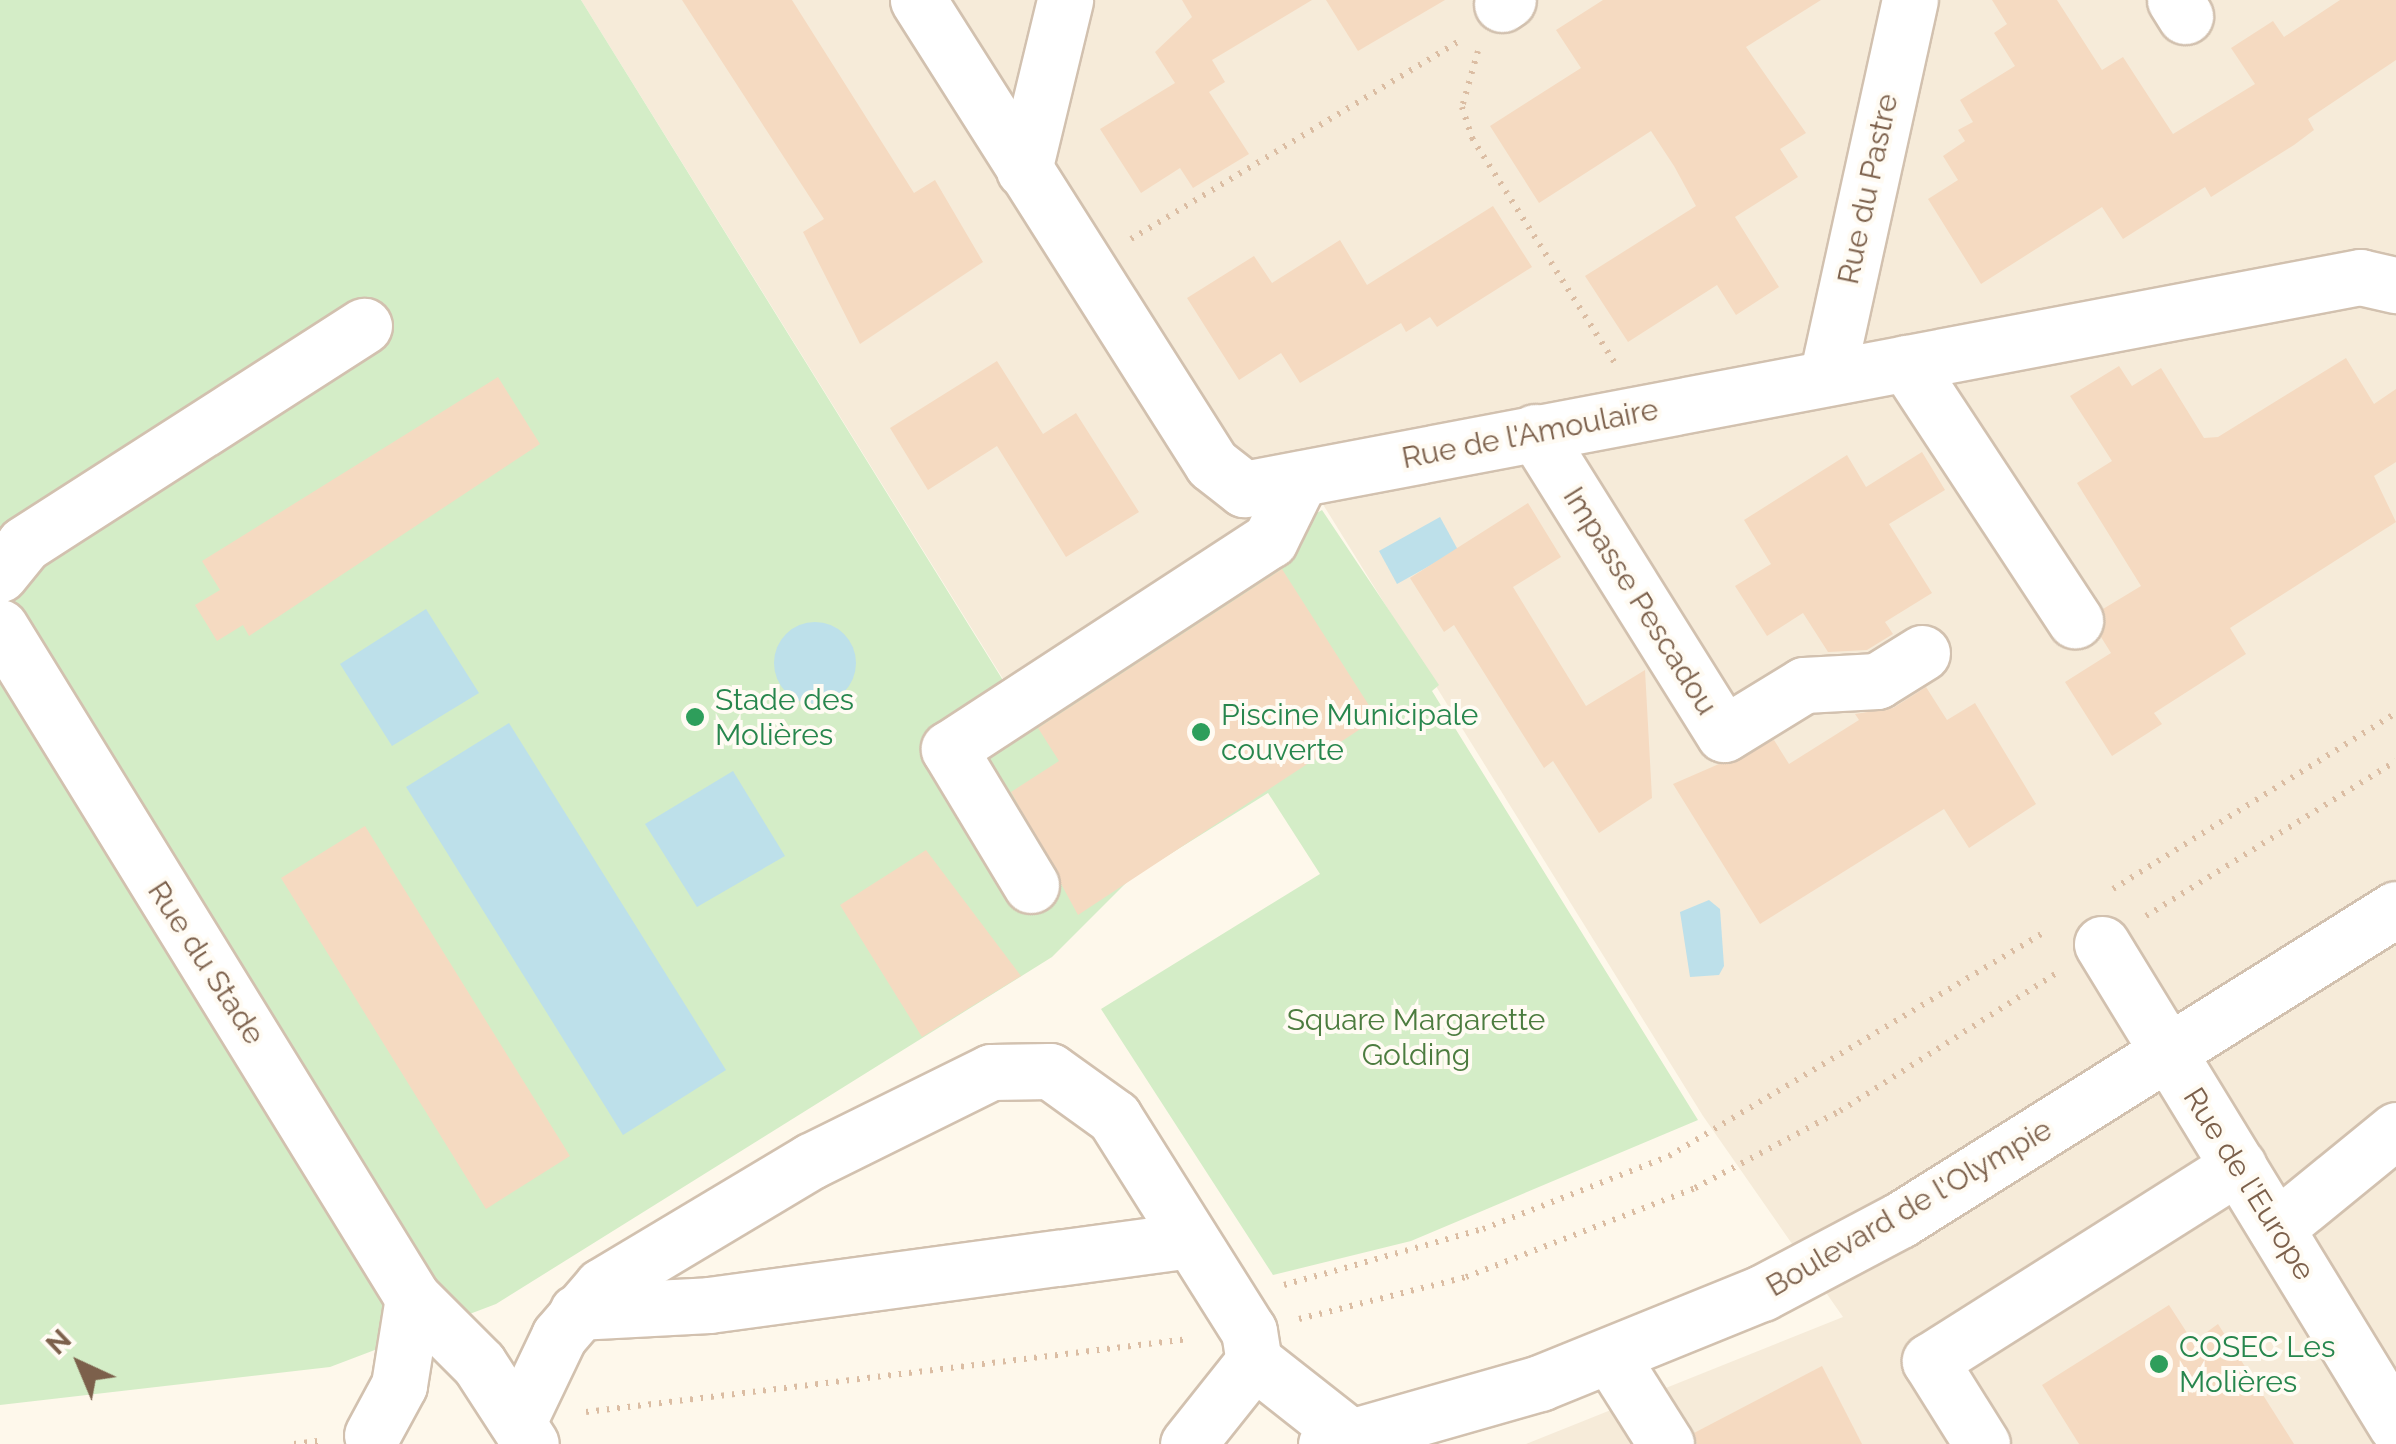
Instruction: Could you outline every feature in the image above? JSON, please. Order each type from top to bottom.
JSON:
[{"type":"street","name":"Rue de l'Amoulaire","points":[[918,0],[1083,268],[1231,483],[1260,489],[1535,432],[2360,278],[2396,286]]},
{"type":"street","points":[[1024,170],[1065,0]]},
{"type":"street","name":"Rue du Pastre","points":[[1827,377],[1910,0]]},
{"type":"street","points":[[0,574],[24,544],[364,326]]},
{"type":"street","points":[[1906,363],[2075,620]]},
{"type":"street","name":"Impasse Pescadou","points":[[1535,432],[1724,734],[1804,685],[1877,682],[1922,653]]},
{"type":"street","points":[[1032,885],[949,749],[1270,540],[1300,479]]},
{"type":"street","name":"Rue du Stade","points":[[0,627],[13,681],[414,1298],[525,1432]]},
{"type":"street","name":"Boulevard de l'Olympie","points":[[1339,1441],[1610,1356],[1762,1293],[1900,1220],[2396,908]]},
{"type":"street","name":"Rue de l'Europe","points":[[2085,923],[2396,1425]]},
{"type":"street","points":[[525,1432],[577,1312],[678,1236],[991,1072],[1050,1071],[1114,1116],[1243,1328],[1339,1441]]},
{"type":"street","points":[[2276,1228],[2396,1130]]},
{"type":"street","points":[[1982,1444],[1930,1361],[2238,1166]]},
{"type":"street","points":[[577,1312],[709,1305],[1191,1240]]},
{"type":"street","points":[[372,1435],[399,1384],[414,1298]]},
{"type":"street","points":[[1188,1444],[1243,1328]]},
{"type":"street","points":[[1610,1356],[1666,1444]]},
{"type":"path","points":[[1083,268],[1498,10]]},
{"type":"path","points":[[1498,10],[1462,107],[1472,138],[1646,412]]},
{"type":"path","points":[[525,1432],[1243,1328],[1466,1278],[1679,1195],[1840,1111],[2085,923],[2396,713]]},
{"type":"path","points":[[1243,1328],[1669,1156],[2085,923],[2396,762]]},
{"type":"shaded area","points":[[581,0],[2396,0],[2396,1444],[1526,1444],[1843,1317],[1703,1116],[1319,498],[1010,690]]},
{"type":"green space","name":"Stade des Molières","points":[[0,0],[581,0],[1009,690],[1322,510],[1439,685],[1432,691],[1698,1120],[1411,1241],[1273,1275],[1101,1009],[1320,874],[1268,793],[1130,879],[1052,957],[496,1304],[330,1367],[0,1405]]},
{"type":"water","points":[[1440,517],[1458,550],[1397,584],[1379,551]]},
{"type":"water","points":[[426,609],[479,693],[392,746],[340,664]]},
{"type":"water","points":[[815,622],[831,625],[844,634],[853,647],[853,679],[844,692],[831,701],[815,704],[799,701],[786,692],[777,679],[774,663],[777,647],[786,634],[799,625]]},
{"type":"water","points":[[509,723],[726,1070],[623,1135],[406,787]]},
{"type":"water","points":[[733,771],[785,856],[697,907],[645,824]]},
{"type":"water","points":[[1709,900],[1720,909],[1724,966],[1719,975],[1690,977],[1680,912]]},
{"type":"building","points":[[682,0],[792,0],[914,193],[935,180],[983,262],[860,344],[803,232],[824,219]]},
{"type":"building","points":[[1182,0],[1312,0],[1212,60],[1225,82],[1209,92],[1249,154],[1193,188],[1180,168],[1141,193],[1100,129],[1175,83],[1155,52],[1192,17]]},
{"type":"building","points":[[1326,0],[1445,0],[1358,51]]},
{"type":"building","points":[[1603,0],[1821,0],[1746,47],[1806,133],[1780,149],[1798,177],[1735,217],[1779,287],[1736,315],[1717,285],[1628,342],[1585,276],[1696,206],[1674,166],[1651,131],[1539,203],[1490,126],[1581,68],[1556,30]]},
{"type":"building","points":[[1992,0],[2057,0],[2102,70],[2123,57],[2173,134],[2255,84],[2231,48],[2273,21],[2284,37],[2340,0],[2396,0],[2396,60],[2308,119],[2314,130],[2294,145],[2211,197],[2205,187],[2123,239],[2102,207],[1981,284],[1928,199],[1958,180],[1943,156],[1965,141],[1958,130],[1973,122],[1960,100],[2015,66],[1994,33],[2007,24]]},
{"type":"building","points":[[1493,206],[1532,267],[1437,327],[1430,317],[1406,332],[1401,323],[1300,383],[1281,353],[1239,380],[1187,298],[1254,256],[1272,283],[1340,240],[1367,285]]},
{"type":"building","points":[[2346,358],[2374,404],[2396,389],[2396,462],[2374,476],[2396,522],[2230,628],[2246,654],[2154,713],[2162,724],[2112,756],[2065,682],[2111,653],[2101,637],[2103,609],[2141,586],[2077,483],[2112,461],[2070,396],[2119,366],[2132,386],[2161,368],[2204,438],[2218,437]]},
{"type":"building","points":[[997,361],[1043,434],[1076,413],[1139,512],[1066,557],[997,446],[928,490],[890,428]]},
{"type":"building","points":[[498,377],[540,444],[249,636],[243,625],[217,641],[195,605],[220,590],[202,561]]},
{"type":"building","points":[[1922,452],[1945,490],[1889,524],[1932,593],[1885,622],[1893,634],[1867,650],[1828,652],[1803,613],[1767,636],[1735,586],[1771,564],[1744,520],[1847,455],[1866,487]]},
{"type":"building","points":[[1528,503],[1561,557],[1513,587],[1586,706],[1645,670],[1652,798],[1599,833],[1553,761],[1544,768],[1454,625],[1444,632],[1410,578]]},
{"type":"building","name":"Piscine Municipale couverte","points":[[1282,569],[1377,718],[1078,915],[1011,792],[1059,761],[1038,728]]},
{"type":"building","points":[[1926,687],[1947,720],[1975,703],[2036,804],[1969,848],[1944,809],[1760,924],[1673,784],[1774,740],[1789,764],[1859,720],[1855,714],[1893,708]]},
{"type":"building","points":[[365,826],[570,1156],[486,1209],[281,878]]},
{"type":"building","points":[[926,850],[1021,976],[922,1037],[840,905]]},
{"type":"building","name":"COSEC Les Molières","points":[[2169,1305],[2193,1342],[2218,1324],[2294,1444],[2079,1444],[2042,1385]]},
{"type":"building","points":[[1822,1366],[1862,1444],[1697,1444],[1694,1433]]},
{"type":"place","name":"Stade des Molières","points":[[695,717]]},
{"type":"place","name":"Piscine Municipale couverte","points":[[1201,732]]},
{"type":"place","name":"COSEC Les Molières","points":[[2159,1364]]},
{"type":"park label","name":"Square Margarette Golding","points":[[1416,1037]]}]
